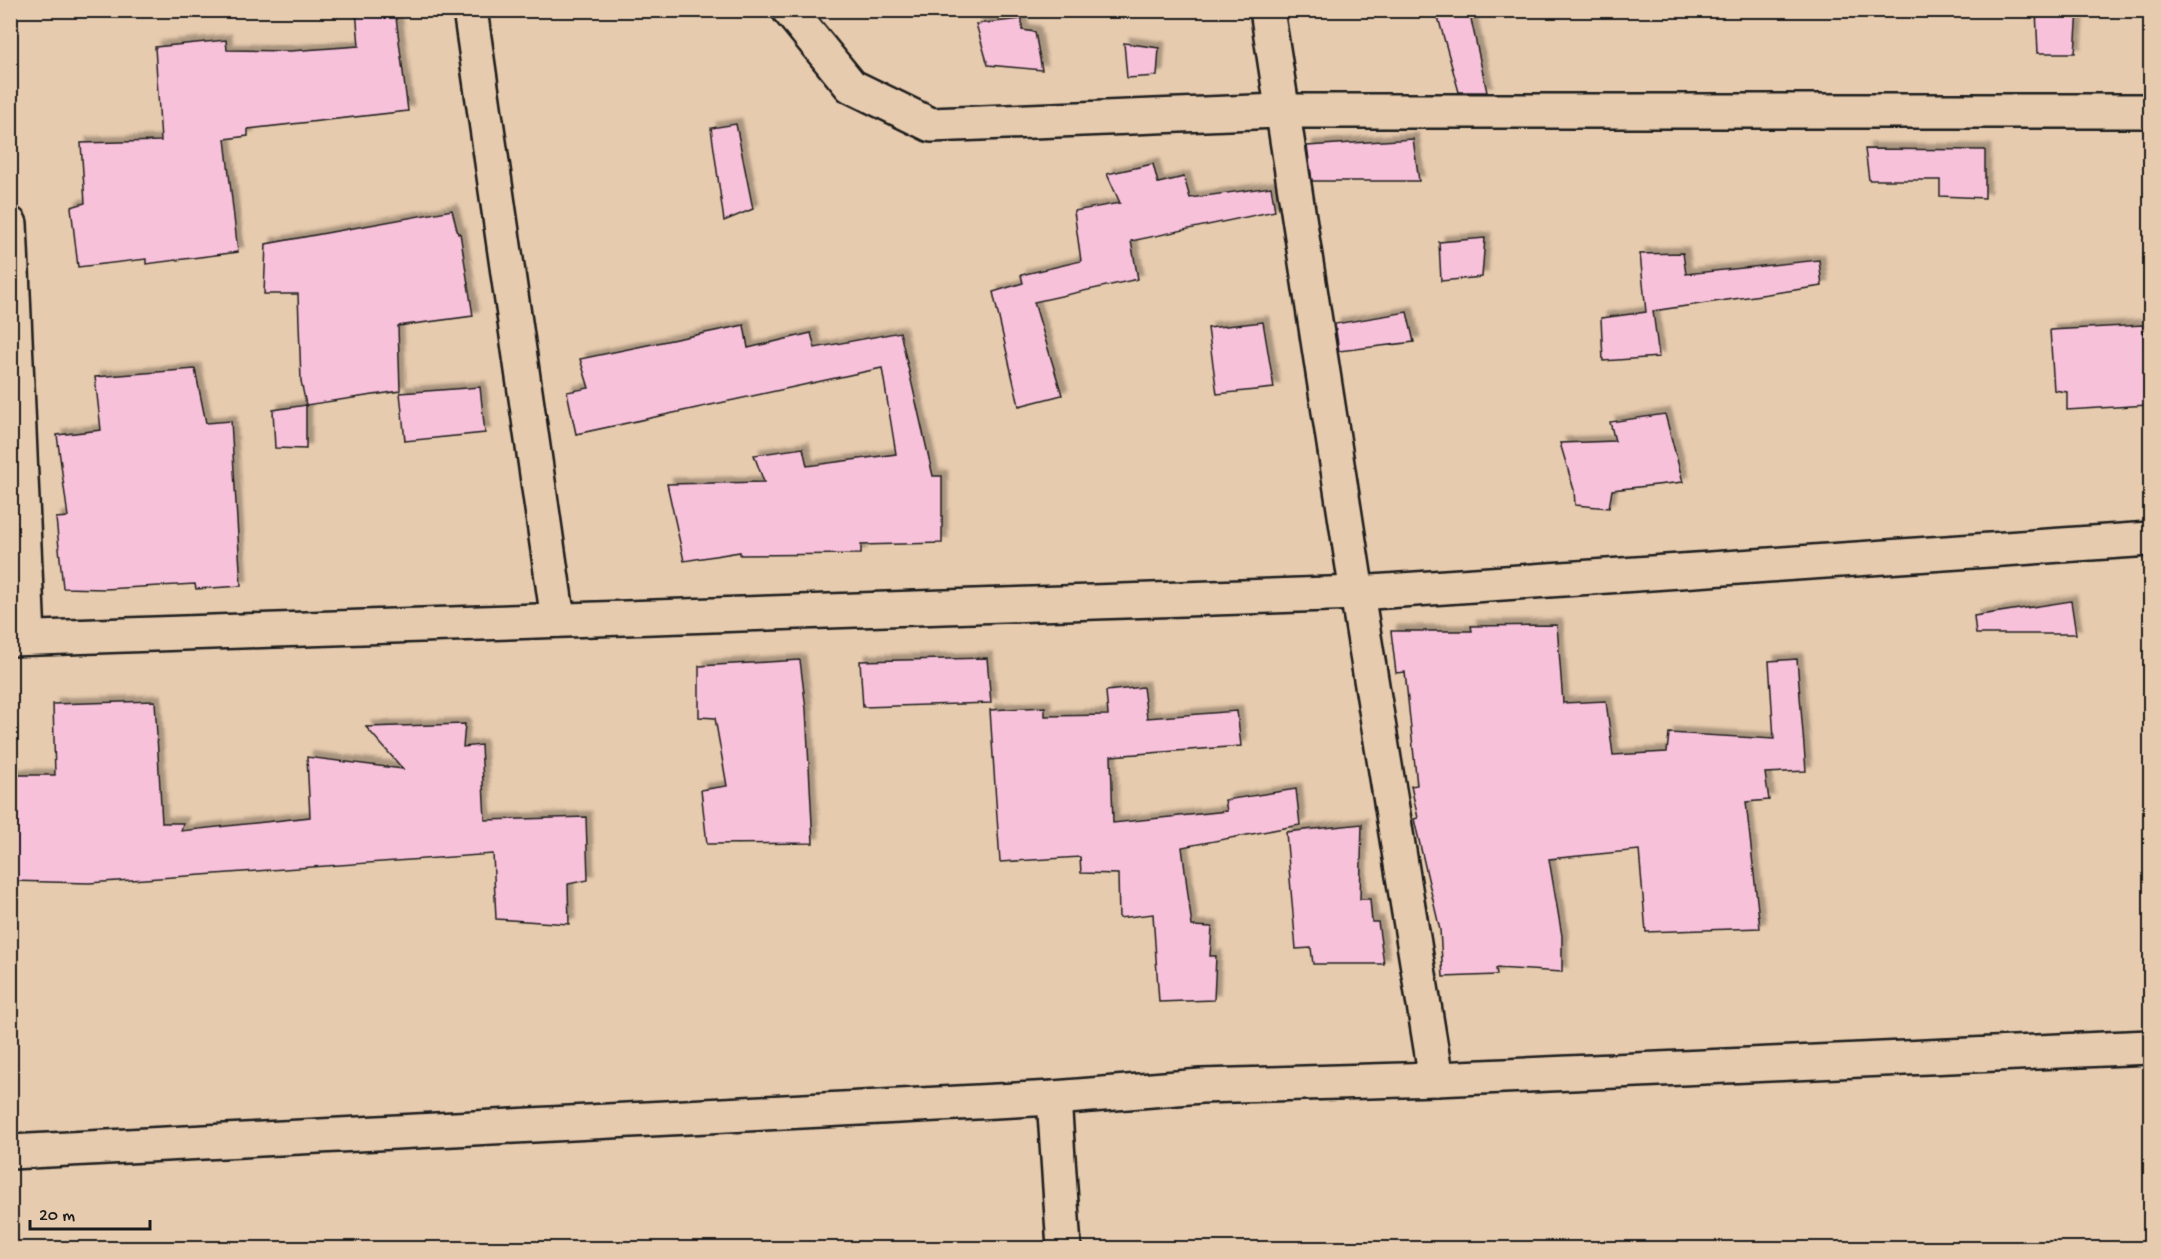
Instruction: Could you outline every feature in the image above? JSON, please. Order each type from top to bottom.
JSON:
[{"type":"street","points":[[470,10],[558,620]]},
{"type":"street","points":[[789,10],[851,86],[931,125],[1281,111],[2151,111]]},
{"type":"street","points":[[1267,10],[1357,594],[1436,1079]]},
{"type":"street","points":[[10,224],[20,639],[1357,594],[2151,539]]},
{"type":"street","points":[[10,1152],[1054,1098],[1201,1086],[1436,1079],[2151,1047]]},
{"type":"street","points":[[1054,1098],[1064,1248]]},
{"type":"building","points":[[356,10],[395,10],[408,111],[248,129],[248,136],[225,139],[238,252],[146,264],[146,259],[78,267],[71,207],[85,203],[81,143],[161,141],[155,47],[226,40],[227,50],[290,51],[359,46]]},
{"type":"building","points":[[1436,10],[1469,10],[1487,92],[1459,92]]},
{"type":"building","points":[[2036,10],[2078,10],[2075,53],[2038,53]]},
{"type":"building","points":[[1022,19],[1022,30],[1035,32],[1042,70],[988,65],[976,24]]},
{"type":"building","points":[[1124,43],[1159,48],[1157,76],[1127,78]]},
{"type":"building","points":[[736,124],[753,209],[724,221],[711,128]]},
{"type":"building","points":[[1413,139],[1419,181],[1312,181],[1307,146]]},
{"type":"building","points":[[1865,149],[1985,150],[1985,198],[1940,196],[1940,180],[1869,180]]},
{"type":"building","points":[[1153,164],[1158,183],[1184,177],[1190,198],[1271,187],[1275,211],[1131,241],[1138,279],[1034,302],[1062,395],[1019,406],[993,292],[1023,283],[1021,275],[1081,261],[1074,211],[1120,203],[1107,174]]},
{"type":"building","points":[[452,210],[458,234],[460,233],[473,316],[398,326],[400,391],[306,405],[301,381],[298,294],[264,294],[266,244]]},
{"type":"building","points":[[1485,238],[1482,277],[1441,281],[1439,242]]},
{"type":"building","points":[[1683,253],[1686,274],[1819,260],[1822,286],[1653,311],[1659,357],[1603,361],[1601,318],[1646,312],[1640,254]]},
{"type":"building","points":[[1407,312],[1414,342],[1339,351],[1335,324]]},
{"type":"building","points":[[1263,322],[1274,388],[1217,394],[1208,328]]},
{"type":"building","points":[[744,325],[748,348],[811,333],[815,348],[900,332],[933,476],[942,476],[942,543],[861,545],[861,554],[740,555],[740,552],[684,561],[667,484],[764,482],[754,455],[803,448],[807,466],[896,454],[882,368],[576,434],[567,392],[589,388],[580,359]]},
{"type":"building","points":[[2143,325],[2148,405],[2067,410],[2067,392],[2054,390],[2050,330]]},
{"type":"building","points":[[195,369],[206,423],[231,421],[241,586],[196,589],[195,584],[105,589],[63,588],[56,518],[68,517],[57,435],[101,430],[95,377]]},
{"type":"building","points":[[480,387],[485,433],[405,441],[400,393]]},
{"type":"building","points":[[306,405],[306,449],[275,448],[273,410]]},
{"type":"building","points":[[1665,414],[1683,482],[1612,490],[1609,508],[1575,505],[1574,490],[1560,443],[1615,441],[1610,422]]},
{"type":"building","points":[[2071,601],[2076,634],[1976,634],[1974,616]]},
{"type":"building","points":[[1557,625],[1563,703],[1606,701],[1613,755],[1667,752],[1669,733],[1774,739],[1769,661],[1797,659],[1806,771],[1765,773],[1769,800],[1746,802],[1760,928],[1646,932],[1639,850],[1549,859],[1562,936],[1562,972],[1496,968],[1497,975],[1443,977],[1440,930],[1414,819],[1418,818],[1411,786],[1417,785],[1405,672],[1396,673],[1391,631],[1472,631],[1471,626]]},
{"type":"building","points":[[987,658],[991,703],[863,707],[860,661]]},
{"type":"building","points":[[800,660],[806,709],[813,843],[707,844],[701,790],[727,786],[715,718],[699,717],[699,666]]},
{"type":"building","points":[[1143,687],[1147,718],[1237,711],[1241,746],[1111,756],[1113,823],[1227,811],[1225,800],[1296,789],[1300,825],[1182,847],[1192,926],[1212,927],[1210,956],[1216,956],[1214,1000],[1159,1002],[1153,914],[1119,918],[1118,874],[1081,873],[1080,857],[1000,862],[990,710],[1045,707],[1045,716],[1108,715],[1106,691]]},
{"type":"building","points":[[155,701],[162,823],[183,823],[181,831],[310,817],[307,757],[403,769],[366,727],[465,724],[463,747],[481,745],[485,820],[586,817],[588,880],[568,884],[569,924],[496,919],[493,854],[89,883],[10,881],[10,775],[55,775],[53,704]]},
{"type":"building","points":[[1362,824],[1360,899],[1370,899],[1372,922],[1378,922],[1384,964],[1313,964],[1311,948],[1296,949],[1286,832]]}]
